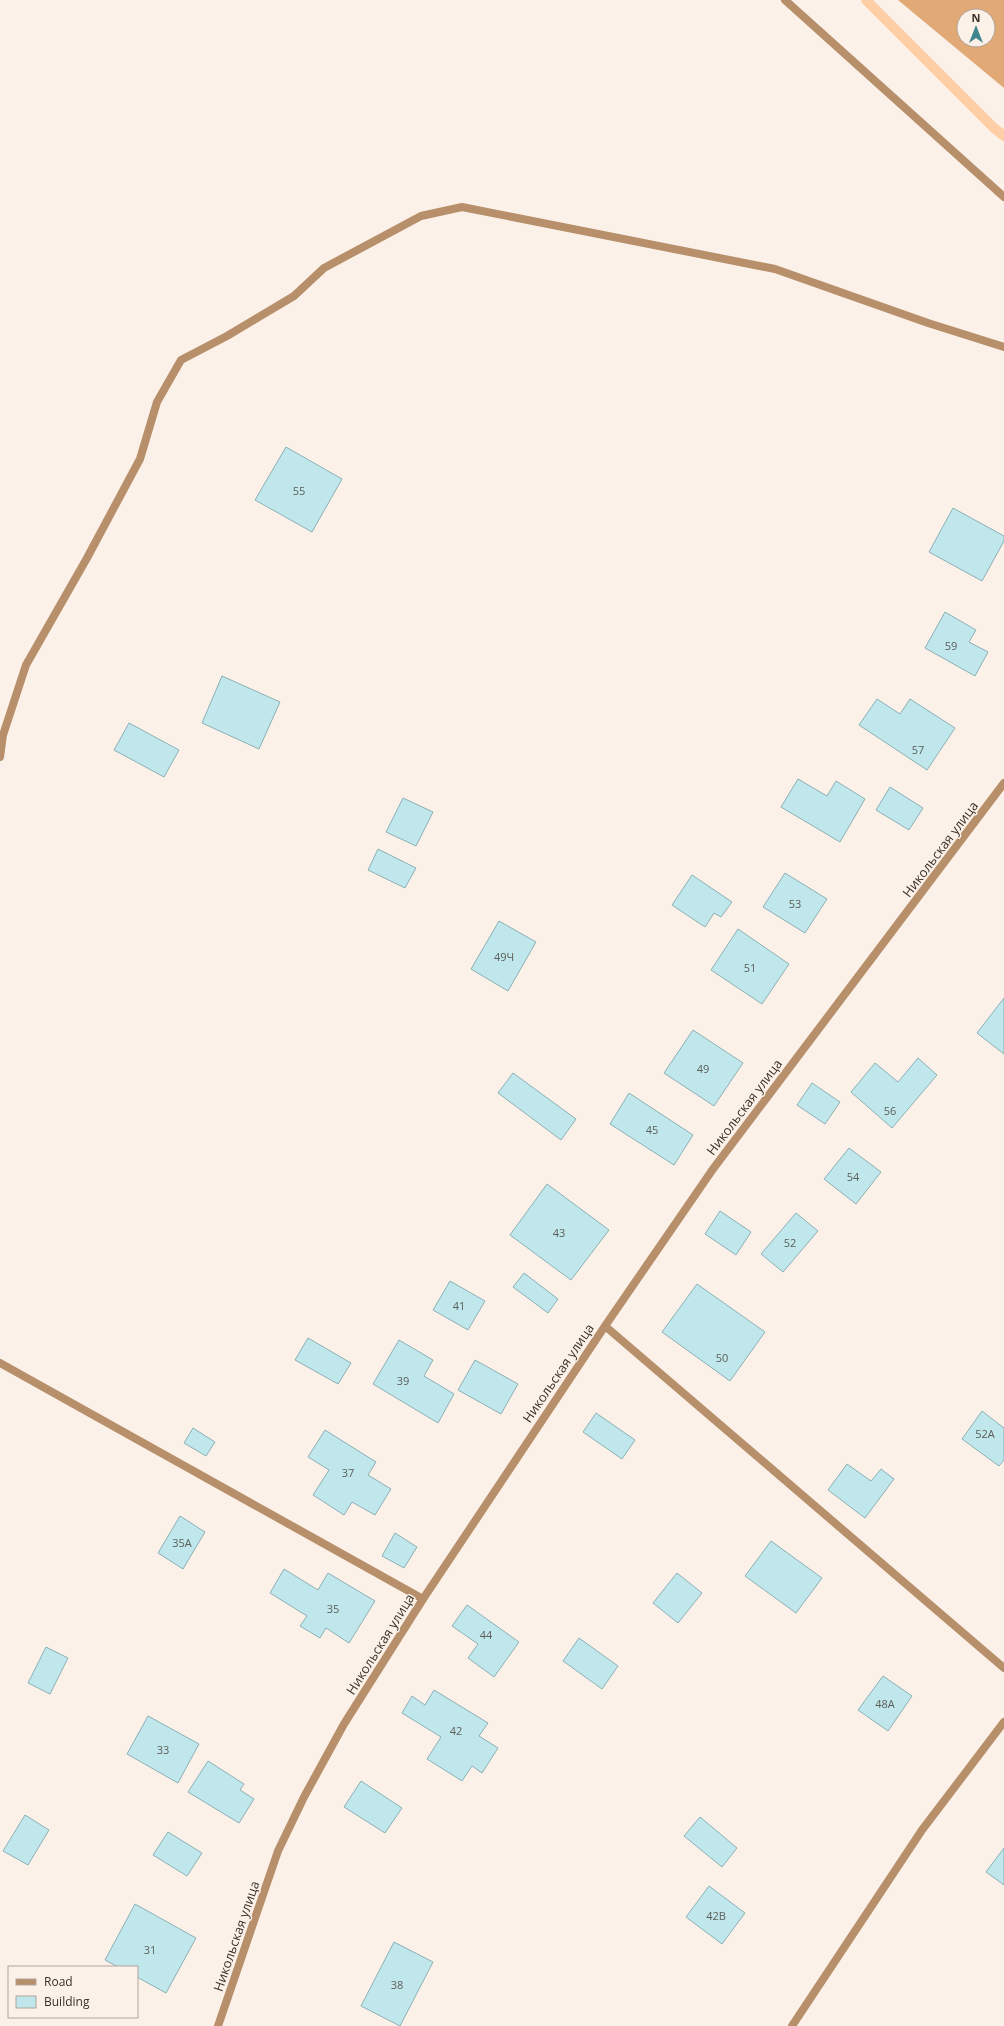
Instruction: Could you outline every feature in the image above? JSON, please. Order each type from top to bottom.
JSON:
[{"type":"street","points":[[785,0],[1004,197]]},
{"type":"street","points":[[0,757],[3,734],[26,665],[87,558],[140,459],[157,402],[181,360],[227,336],[294,296],[324,268],[421,216],[462,207],[775,269],[928,323],[1004,347]]},
{"type":"street","name":"Никольская улица","points":[[218,2026],[278,1851],[304,1797],[344,1724],[423,1599],[605,1326],[713,1169],[1004,783]]},
{"type":"street","points":[[605,1326],[1004,1668]]},
{"type":"street","points":[[0,1363],[423,1599]]},
{"type":"street","points":[[792,2026],[922,1830],[1004,1722]]},
{"type":"shaded area","points":[[898,0],[1004,0],[1004,88]]},
{"type":"building","points":[[286,447],[342,479],[312,532],[255,500]]},
{"type":"building","points":[[953,508],[1004,536],[1004,541],[982,581],[929,552]]},
{"type":"building","points":[[945,612],[976,630],[969,642],[988,652],[975,676],[925,648]]},
{"type":"building","points":[[222,676],[280,702],[259,749],[202,723]]},
{"type":"building","points":[[877,699],[900,714],[910,699],[955,728],[927,770],[859,725]]},
{"type":"building","points":[[129,723],[179,750],[164,777],[114,750]]},
{"type":"building","points":[[798,779],[827,796],[836,781],[865,799],[840,842],[781,807]]},
{"type":"building","points":[[890,787],[923,808],[909,830],[876,810]]},
{"type":"building","points":[[403,798],[433,812],[416,846],[386,832]]},
{"type":"building","points":[[378,849],[416,868],[405,888],[368,870]]},
{"type":"building","points":[[785,873],[827,899],[805,933],[763,907]]},
{"type":"building","points":[[692,875],[732,902],[721,917],[714,913],[705,927],[672,905]]},
{"type":"building","points":[[499,921],[536,942],[508,991],[471,969]]},
{"type":"building","points":[[738,929],[789,964],[762,1004],[711,970]]},
{"type":"building","points":[[1004,998],[1004,1054],[977,1033]]},
{"type":"building","points":[[693,1030],[743,1063],[714,1106],[664,1073]]},
{"type":"building","points":[[918,1058],[937,1075],[892,1128],[851,1092],[875,1063],[898,1082]]},
{"type":"building","points":[[513,1073],[576,1119],[561,1140],[498,1093]]},
{"type":"building","points":[[812,1083],[840,1102],[825,1124],[797,1105]]},
{"type":"building","points":[[629,1093],[693,1135],[674,1165],[610,1124]]},
{"type":"building","points":[[849,1148],[881,1172],[856,1204],[824,1179]]},
{"type":"building","points":[[547,1184],[609,1230],[571,1280],[510,1235]]},
{"type":"building","points":[[720,1211],[751,1232],[736,1255],[705,1234]]},
{"type":"building","points":[[796,1213],[818,1231],[783,1272],[761,1254]]},
{"type":"building","points":[[524,1273],[558,1299],[548,1313],[513,1287]]},
{"type":"building","points":[[450,1281],[485,1301],[468,1330],[433,1310]]},
{"type":"building","points":[[697,1284],[765,1332],[730,1381],[662,1332]]},
{"type":"building","points":[[308,1338],[351,1363],[338,1384],[295,1360]]},
{"type":"building","points":[[399,1340],[433,1360],[424,1376],[454,1394],[438,1423],[373,1384]]},
{"type":"building","points":[[475,1360],[518,1384],[501,1414],[458,1390]]},
{"type":"building","points":[[982,1411],[1004,1428],[1004,1460],[999,1466],[962,1439]]},
{"type":"building","points":[[596,1413],[635,1440],[622,1459],[583,1432]]},
{"type":"building","points":[[193,1428],[215,1442],[206,1456],[184,1443]]},
{"type":"building","points":[[325,1430],[376,1462],[368,1475],[391,1489],[375,1515],[352,1502],[344,1515],[313,1495],[329,1470],[308,1457]]},
{"type":"building","points":[[847,1464],[871,1481],[881,1469],[894,1479],[865,1518],[828,1490]]},
{"type":"building","points":[[180,1516],[205,1532],[183,1569],[158,1553]]},
{"type":"building","points":[[395,1533],[417,1547],[404,1568],[382,1556]]},
{"type":"building","points":[[771,1541],[822,1578],[796,1613],[745,1576]]},
{"type":"building","points":[[284,1569],[318,1590],[328,1573],[375,1601],[349,1643],[326,1628],[320,1638],[300,1626],[307,1616],[270,1593]]},
{"type":"building","points":[[677,1573],[702,1593],[678,1623],[653,1603]]},
{"type":"building","points":[[467,1605],[519,1642],[494,1677],[468,1658],[478,1644],[452,1626]]},
{"type":"building","points":[[579,1638],[618,1666],[602,1689],[563,1661]]},
{"type":"building","points":[[46,1647],[68,1658],[50,1694],[28,1683]]},
{"type":"building","points":[[883,1676],[912,1696],[888,1731],[858,1710]]},
{"type":"building","points":[[434,1690],[488,1723],[479,1736],[498,1748],[482,1773],[472,1766],[462,1781],[427,1759],[441,1737],[402,1713],[412,1696],[425,1705]]},
{"type":"building","points":[[148,1716],[199,1744],[178,1783],[127,1754]]},
{"type":"building","points":[[208,1761],[244,1784],[240,1790],[254,1799],[239,1823],[188,1792]]},
{"type":"building","points":[[361,1781],[402,1808],[385,1833],[344,1807]]},
{"type":"building","points":[[25,1815],[49,1830],[28,1865],[3,1851]]},
{"type":"building","points":[[700,1817],[737,1848],[722,1867],[684,1836]]},
{"type":"building","points":[[168,1832],[202,1853],[187,1876],[153,1855]]},
{"type":"building","points":[[1004,1848],[1004,1885],[986,1872]]},
{"type":"building","points":[[709,1886],[745,1913],[722,1944],[686,1917]]},
{"type":"building","points":[[135,1904],[196,1938],[166,1993],[138,1978],[138,1966],[116,1966],[105,1960]]},
{"type":"building","points":[[394,1942],[433,1962],[400,2026],[361,2006]]},
{"type":"waterway","points":[[866,0],[994,128],[1004,136]]}]
